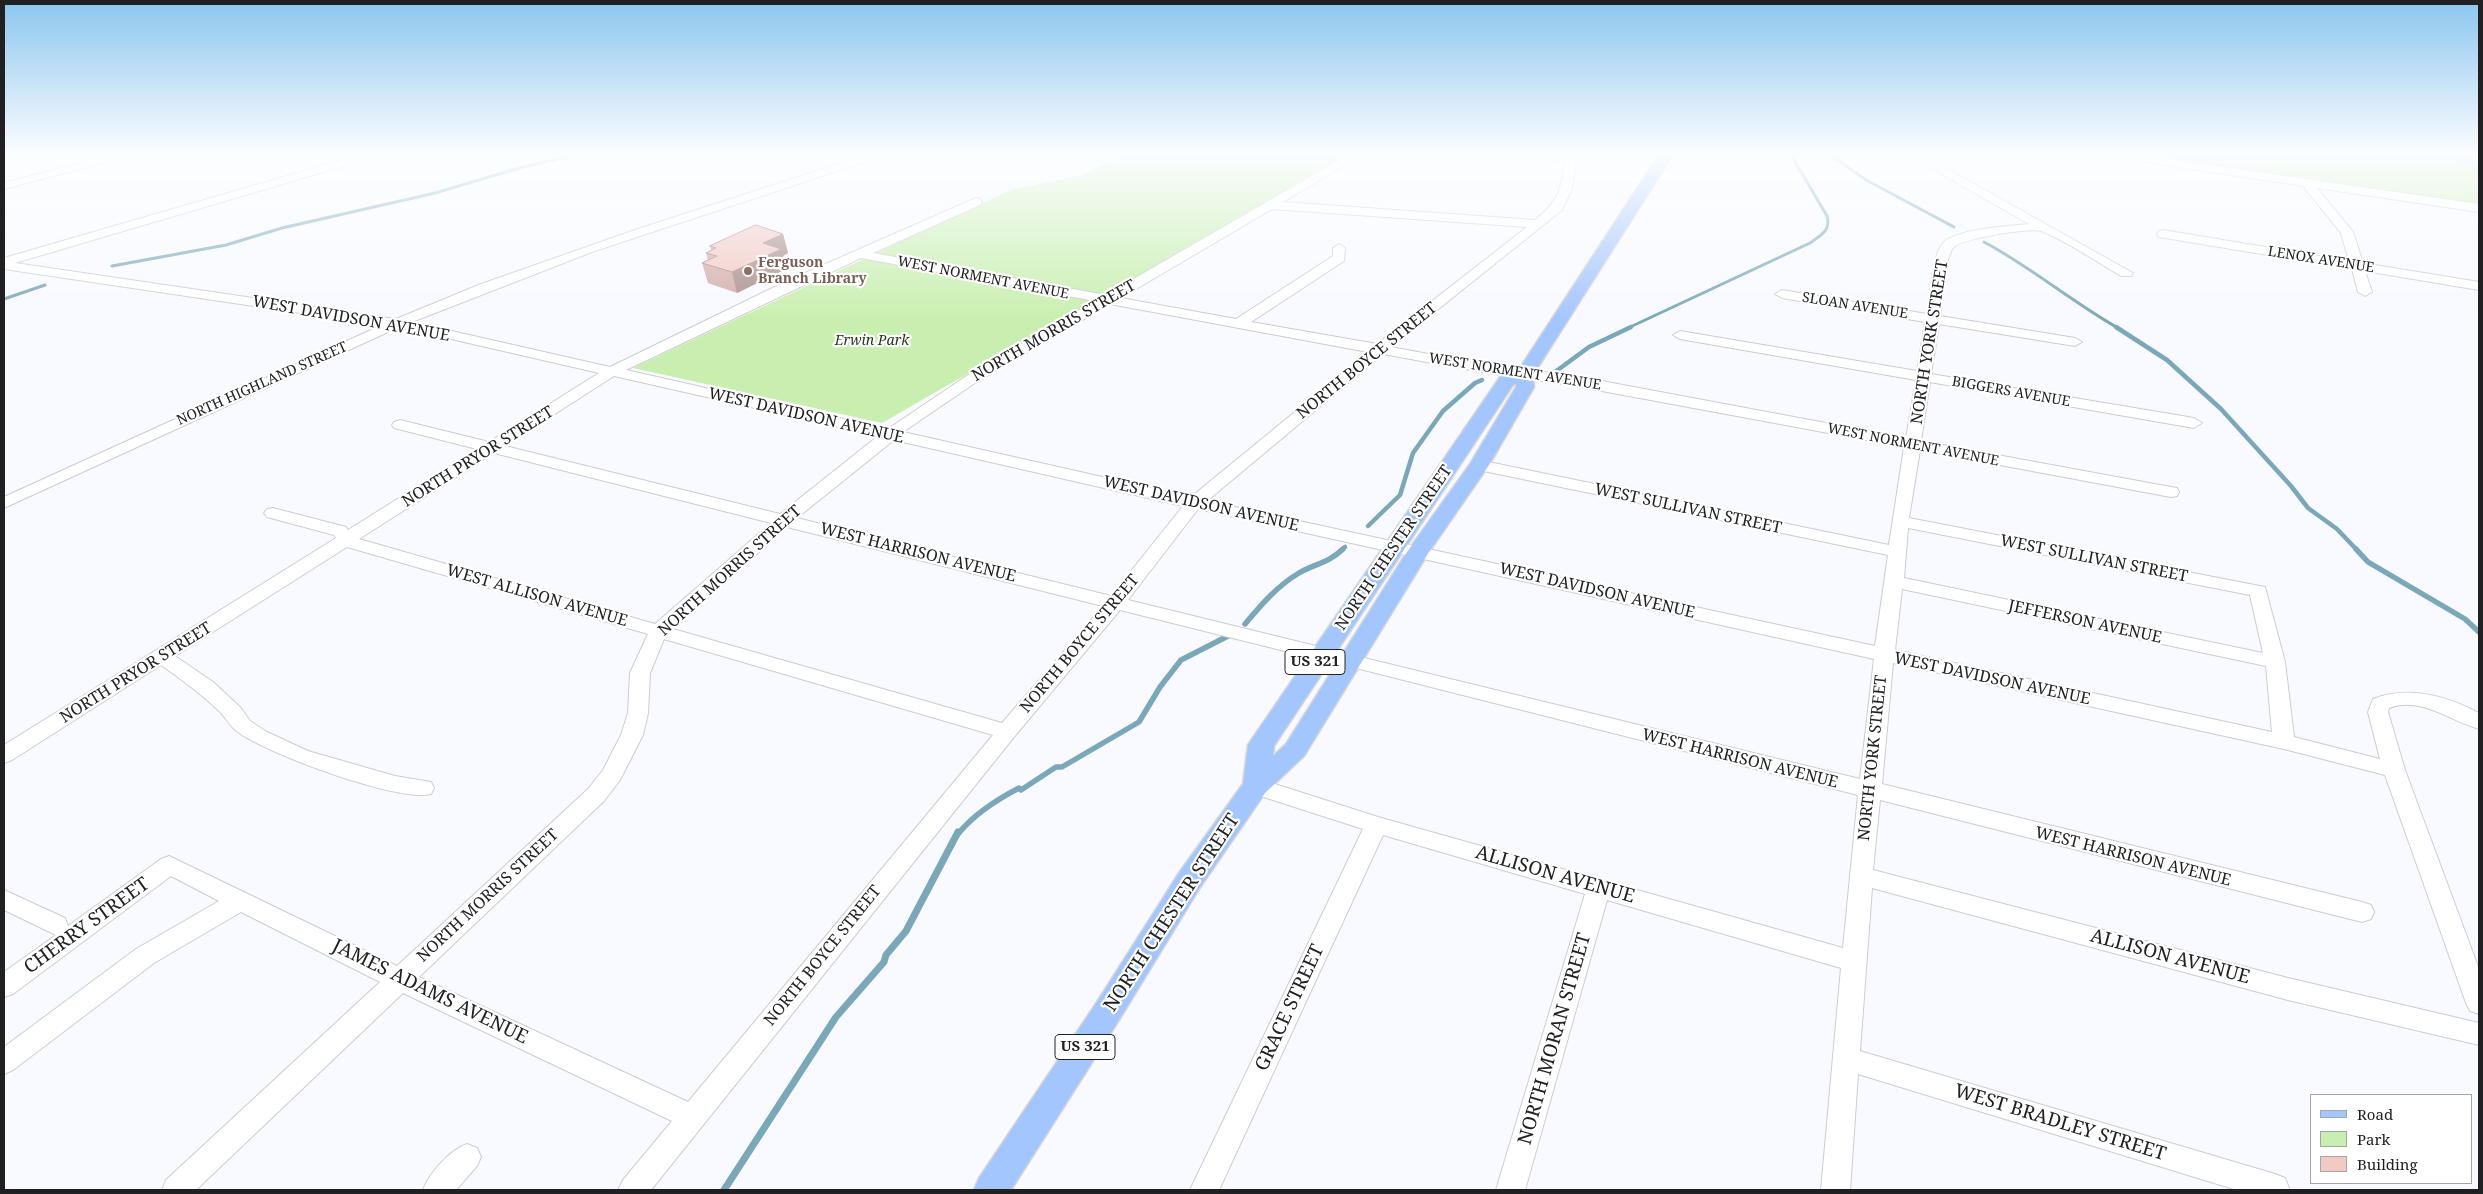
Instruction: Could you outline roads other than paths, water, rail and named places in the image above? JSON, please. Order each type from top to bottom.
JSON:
[{"type":"main road","name":"NORTH CHESTER STREET","points":[[1256,786],[1260,745],[1321,654],[1479,465],[1525,387],[1524,375],[1632,209]]},
{"type":"main road","name":"NORTH CHESTER STREET","points":[[991,1190],[1108,1011],[1190,880],[1256,786],[1295,750],[1352,660],[1407,549],[1506,381],[1524,375]]},
{"type":"street","points":[[4,263],[188,209]]},
{"type":"street","name":"NORTH HIGHLAND STREET","points":[[4,503],[236,395],[398,323],[554,262],[714,209]]},
{"type":"street","name":"NORTH PRYOR STREET","points":[[4,755],[493,449],[611,372],[786,287],[961,209]]},
{"type":"street","name":"NORTH MORRIS STREET","points":[[176,1190],[399,978],[531,858],[596,795],[612,774],[632,734],[638,713],[640,673],[659,631],[784,520],[889,434],[970,380],[1262,209]]},
{"type":"street","points":[[1321,209],[1538,224]]},
{"type":"street","name":"NORTH BOYCE STREET","points":[[633,1190],[1007,732],[1116,602],[1194,503],[1380,349],[1538,224],[1554,209]]},
{"type":"street","points":[[2009,209],[2126,273]]},
{"type":"street","points":[[2328,209],[2347,232],[2365,292]]},
{"type":"street","name":"NORTH YORK STREET","points":[[1835,1190],[1844,1058],[1884,655],[1898,552],[1900,520],[1943,257],[1948,245],[1954,241],[1981,233],[2040,226]]},
{"type":"street","name":"LENOX AVENUE","points":[[2163,234],[2479,286]]},
{"type":"street","points":[[1239,323],[1339,258],[1339,248]]},
{"type":"street","name":"WEST NORMENT AVENUE","points":[[858,254],[1524,375],[1575,381],[1913,446],[2171,492]]},
{"type":"street","name":"WEST DAVIDSON AVENUE","points":[[4,263],[398,323],[1194,503],[2284,742],[2394,770]]},
{"type":"street","name":"SLOAN AVENUE","points":[[1782,294],[2075,342]]},
{"type":"street","name":"BIGGERS AVENUE","points":[[1680,335],[2194,423]]},
{"type":"street","name":"WEST HARRISON AVENUE","points":[[400,425],[1321,654]]},
{"type":"street","name":"WEST SULLIVAN STREET","points":[[1479,465],[1898,552]]},
{"type":"street","name":"WEST ALLISON AVENUE","points":[[274,513],[340,531],[347,541],[1007,732]]},
{"type":"street","name":"WEST SULLIVAN STREET","points":[[1900,520],[2258,591],[2275,662]]},
{"type":"street","name":"JEFFERSON AVENUE","points":[[1894,582],[2275,662]]},
{"type":"street","points":[[162,657],[206,687],[233,712],[243,726],[260,737],[300,756],[395,784],[423,788]]},
{"type":"street","name":"WEST HARRISON AVENUE","points":[[1352,660],[1871,792],[2362,912]]},
{"type":"street","points":[[2275,662],[2284,742]]},
{"type":"street","points":[[2479,722],[2444,706],[2416,700],[2388,699],[2380,704],[2378,712],[2394,770],[2479,1003]]},
{"type":"street","name":"ALLISON AVENUE","points":[[1256,786],[1376,825],[1854,961]]},
{"type":"street","name":"GRACE STREET","points":[[1204,1190],[1376,825]]},
{"type":"street","name":"JAMES ADAMS AVENUE","points":[[169,865],[399,978],[691,1117]]},
{"type":"street","name":"CHERRY STREET","points":[[4,986],[169,865]]},
{"type":"street","name":"ALLISON AVENUE","points":[[1861,876],[2288,989],[2479,1034]]},
{"type":"street","name":"NORTH MORAN STREET","points":[[1510,1190],[1599,888]]},
{"type":"street","points":[[4,900],[56,926]]},
{"type":"street","points":[[4,1062],[145,956],[241,900]]},
{"type":"street","name":"WEST BRADLEY STREET","points":[[1844,1058],[2275,1188]]},
{"type":"street","points":[[437,1190],[467,1158]]},
{"type":"waterway","points":[[112,266],[226,245],[282,228],[366,209]]},
{"type":"waterway","points":[[1628,328],[1810,243],[1821,235],[1828,225],[1827,216],[1823,209]]},
{"type":"waterway","points":[[1920,209],[1954,227]]},
{"type":"waterway","points":[[1984,242],[2018,262],[2118,328]]},
{"type":"waterway","points":[[4,299],[45,285]]},
{"type":"waterway","points":[[1555,372],[1589,347],[1631,327]]},
{"type":"waterway","points":[[2116,327],[2167,360],[2221,409],[2291,486],[2308,508],[2337,529],[2357,550]]},
{"type":"waterway","points":[[1368,526],[1400,495],[1413,453],[1443,411],[1475,383],[1482,380]]},
{"type":"waterway","points":[[1341,550],[1345,547]]},
{"type":"waterway","points":[[1245,624],[1276,590],[1299,573],[1327,561],[1343,549]]},
{"type":"waterway","points":[[2356,549],[2368,562],[2465,619],[2479,632]]},
{"type":"waterway","points":[[958,834],[978,814],[1002,797],[1019,788],[1021,790],[1056,767],[1062,767],[1139,722],[1160,687],[1181,660],[1230,635]]},
{"type":"waterway","points":[[724,1190],[836,1017],[884,962],[886,955],[906,931],[958,832]]},
{"type":"place","name":"Ferguson Branch Library","points":[[748,271]]},
{"type":"park label","name":"Erwin Park","points":[[872,341]]}]
